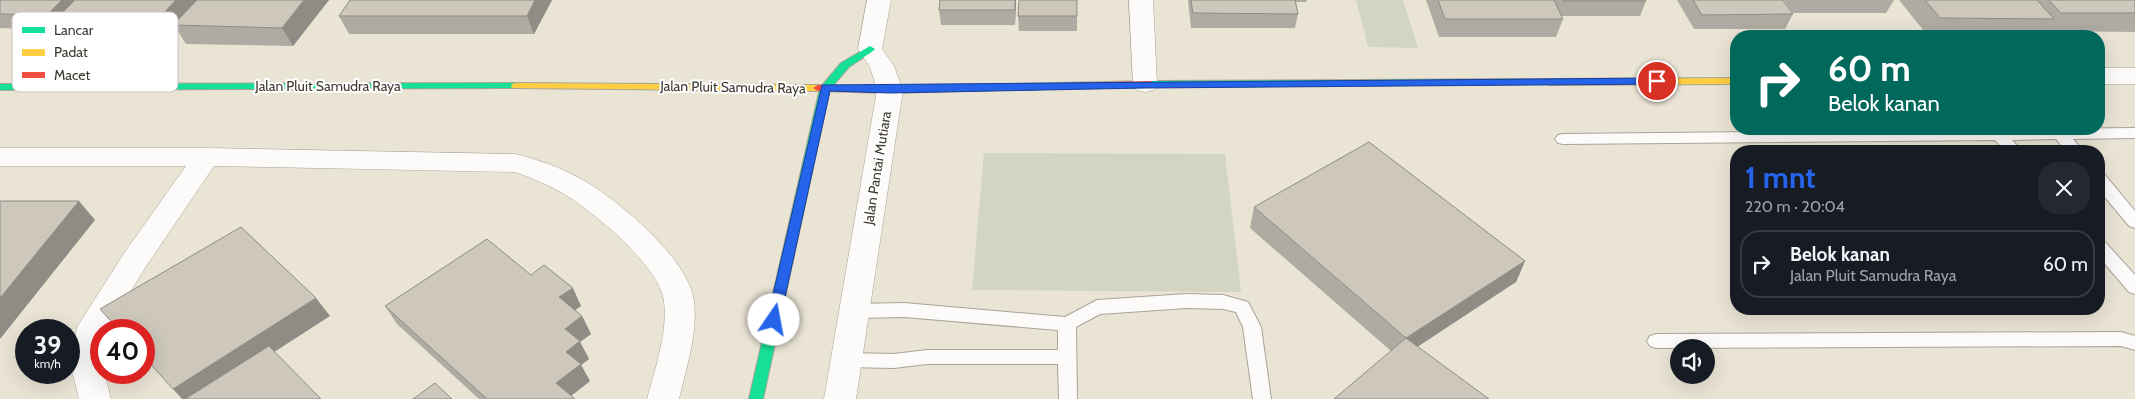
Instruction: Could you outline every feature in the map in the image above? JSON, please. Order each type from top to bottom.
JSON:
[{"type":"street","points":[[756,399],[826,88],[845,65],[870,49],[879,0]]},
{"type":"street","points":[[1141,0],[1145,84]]},
{"type":"street","name":"Jalan Pantai Mutiara","points":[[840,399],[890,90],[882,66],[870,49]]},
{"type":"street","points":[[2105,76],[2135,76]]},
{"type":"street","name":"Jalan Pluit Samudra Raya","points":[[178,87],[826,88],[890,90],[1145,84],[1730,81]]},
{"type":"street","points":[[0,156],[207,157],[516,163],[543,172],[582,191],[617,217],[665,269],[679,299],[671,369],[663,399]]},
{"type":"street","points":[[94,399],[86,363],[92,327],[135,260],[207,157]]},
{"type":"lane","points":[[2105,132],[2135,133]]},
{"type":"lane","points":[[1563,139],[1780,135]]},
{"type":"lane","points":[[2000,135],[2009,145]]},
{"type":"lane","points":[[2061,135],[2070,145]]},
{"type":"lane","points":[[2105,186],[2135,222]]},
{"type":"lane","points":[[2105,253],[2135,287]]},
{"type":"lane","points":[[854,311],[904,310],[1066,324],[1097,307],[1186,301],[1223,302],[1242,306],[1252,327],[1262,399]]},
{"type":"lane","points":[[1066,324],[1068,399]]},
{"type":"lane","points":[[1656,342],[2121,339],[2135,343]]},
{"type":"lane","points":[[847,360],[894,361],[928,356],[1067,357]]},
{"type":"green space","points":[[1356,0],[1403,0],[1418,48],[1368,47]]},
{"type":"green space","points":[[984,153],[1225,154],[1241,292],[972,290]]},
{"type":"building","points":[[0,0],[62,0],[50,12],[12,12],[12,14],[0,14]]},
{"type":"building","points":[[75,0],[176,0],[165,12],[63,12]]},
{"type":"building","points":[[197,0],[304,0],[282,28],[178,25],[178,20]]},
{"type":"building","points":[[350,0],[535,0],[527,16],[339,16]]},
{"type":"building","points":[[940,0],[1015,0],[1015,10],[939,10]]},
{"type":"building","points":[[1019,0],[1077,0],[1077,16],[1018,16]]},
{"type":"building","points":[[1191,0],[1295,0],[1298,14],[1193,13]]},
{"type":"building","points":[[1438,0],[1554,0],[1563,19],[1445,19]]},
{"type":"building","points":[[1645,0],[1646,1],[1563,1]]},
{"type":"building","points":[[1693,0],[1783,0],[1793,14],[1702,15]]},
{"type":"building","points":[[1925,0],[2037,0],[2054,19],[1940,18]]},
{"type":"building","points":[[2049,0],[2135,0],[2135,13],[2061,13]]},
{"type":"building","points":[[1369,142],[1525,261],[1406,338],[1254,207]]},
{"type":"building","points":[[0,201],[79,201],[0,298]]},
{"type":"building","points":[[241,227],[316,298],[173,389],[155,369],[155,319],[109,319],[100,309]]},
{"type":"building","points":[[487,239],[531,275],[544,265],[573,288],[559,297],[582,316],[565,329],[580,341],[566,352],[581,364],[556,383],[575,399],[487,399],[385,306]]},
{"type":"building","points":[[1406,338],[1489,399],[1334,399]]},
{"type":"building","points":[[269,346],[321,399],[185,399]]},
{"type":"building","points":[[435,383],[452,399],[413,399]]},
{"type":"traffic: fast","points":[[756,399],[825,88],[845,65],[870,49]]},
{"type":"traffic: fast","points":[[1151,84],[1549,82]]},
{"type":"traffic: fast","points":[[178,87],[516,86]]},
{"type":"traffic: fast","points":[[0,87],[12,87]]},
{"type":"traffic: slow","points":[[1549,82],[1730,81]]},
{"type":"traffic: slow","points":[[516,86],[818,88]]},
{"type":"traffic: jam","points":[[818,88],[890,90],[1151,84]]},
{"type":"route","points":[[774,320],[826,88],[890,90],[1145,84],[1657,81]]}]
